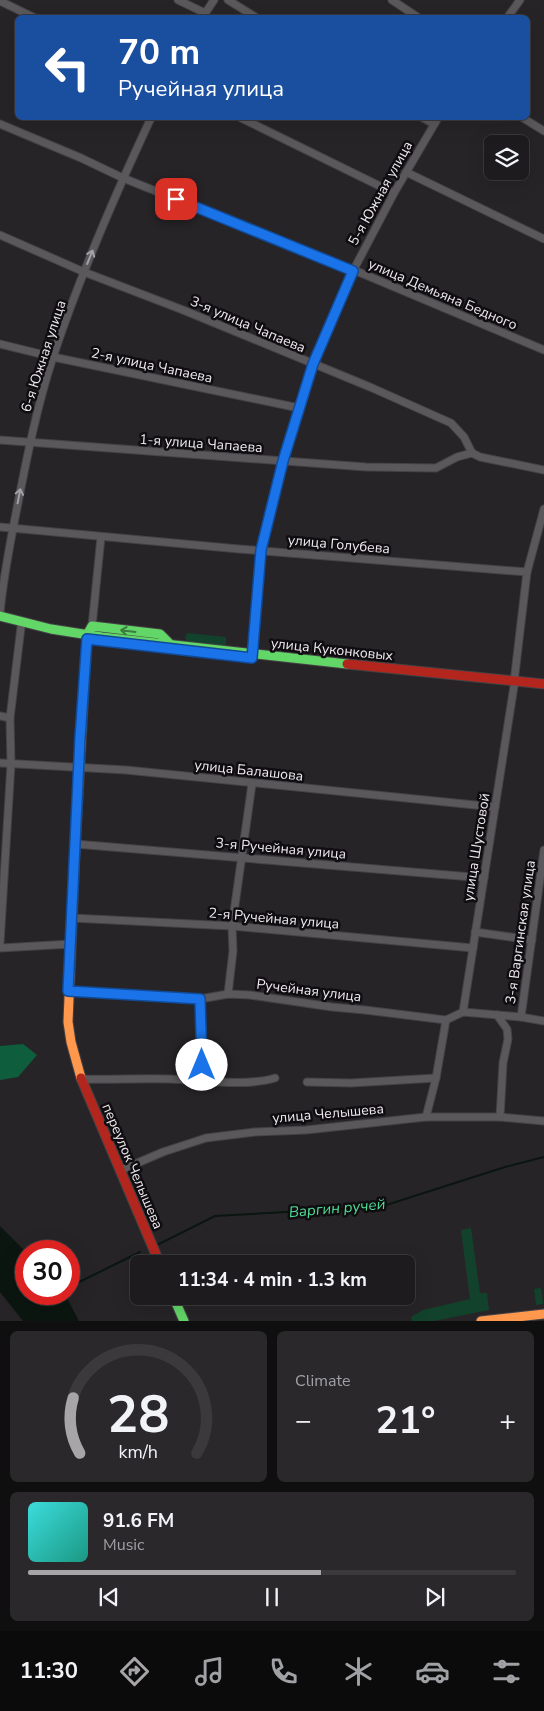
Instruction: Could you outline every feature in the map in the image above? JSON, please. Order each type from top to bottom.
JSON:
[{"type":"main road","name":"улица Куконковых","points":[[0,615],[87,637],[171,645],[253,656]]},
{"type":"main road","name":"улица Куконковых","points":[[0,622],[87,637],[544,688]]},
{"type":"main road","points":[[87,637],[92,626],[160,634],[171,645]]},
{"type":"main road","name":"переулок Челышева","points":[[87,637],[75,844],[68,1022],[74,1058],[81,1079],[156,1255]]},
{"type":"main road","name":"улица Куконковых","points":[[514,684],[544,684]]},
{"type":"main road","points":[[177,1305],[184,1321]]},
{"type":"main road","points":[[481,1321],[544,1314]]},
{"type":"street","points":[[178,0],[204,15],[214,0]]},
{"type":"street","points":[[228,0],[252,15]]},
{"type":"street","points":[[392,0],[414,15]]},
{"type":"street","points":[[509,15],[520,0]]},
{"type":"street","points":[[0,1],[29,15]]},
{"type":"street","name":"6-я Южная улица","points":[[0,615],[13,529],[30,442],[53,357],[84,272],[123,178],[150,120]]},
{"type":"street","points":[[245,120],[394,193]]},
{"type":"street","points":[[526,120],[544,130]]},
{"type":"street","name":"5-я Южная улица","points":[[253,656],[261,550],[283,461],[313,364],[353,271],[394,193],[436,121]]},
{"type":"street","name":"улица Демьяна Бедного","points":[[0,124],[82,158],[123,178],[544,350]]},
{"type":"street","points":[[406,172],[544,239]]},
{"type":"street","name":"3-я улица Чапаева","points":[[0,235],[84,272],[183,310],[370,387],[451,423],[464,436],[472,453]]},
{"type":"street","name":"2-я улица Чапаева","points":[[0,344],[53,357],[299,408]]},
{"type":"street","name":"1-я улица Чапаева","points":[[0,440],[366,467],[436,468],[457,457],[472,453]]},
{"type":"street","points":[[472,453],[480,457],[544,470]]},
{"type":"street","name":"улица Шустовой","points":[[462,1012],[514,684],[527,572],[544,509]]},
{"type":"street","name":"улица Голубева","points":[[0,527],[527,572]]},
{"type":"street","points":[[92,626],[101,537]]},
{"type":"street","points":[[0,943],[11,764],[10,718],[21,627]]},
{"type":"street","points":[[0,716],[10,718]]},
{"type":"street","name":"улица Балашова","points":[[0,763],[126,770],[495,807]]},
{"type":"street","points":[[228,994],[233,951],[232,926],[240,857],[252,784]]},
{"type":"street","name":"3-я Ручейная улица","points":[[75,844],[484,878]]},
{"type":"street","name":"3-я Варгинская улица","points":[[521,1017],[544,850]]},
{"type":"street","name":"2-я Ручейная улица","points":[[72,918],[232,926],[473,948]]},
{"type":"street","points":[[475,932],[532,940]]},
{"type":"street","points":[[0,948],[71,944]]},
{"type":"street","name":"Ручейная улица","points":[[68,991],[200,999],[228,994],[250,995],[332,1007],[446,1020]]},
{"type":"street","points":[[200,999],[202,1040],[200,1080]]},
{"type":"street","points":[[426,1117],[436,1078],[446,1020],[462,1012],[544,1021]]},
{"type":"street","name":"3-я Варгинская улица","points":[[497,1016],[507,1029],[508,1039],[503,1063],[500,1117]]},
{"type":"street","points":[[81,1079],[200,1080],[208,1082],[265,1081],[275,1078]]},
{"type":"street","points":[[307,1082],[351,1083],[436,1078]]},
{"type":"street","name":"улица Челышева","points":[[120,1170],[157,1154],[206,1138],[255,1132],[306,1130],[426,1117],[500,1117],[544,1121]]},
{"type":"green space","points":[[187,633],[226,637],[226,646],[188,643],[185,637]]},
{"type":"green space","points":[[23,1044],[37,1055],[18,1077],[0,1080],[0,1046]]},
{"type":"green space","points":[[471,1228],[480,1293],[487,1293],[489,1310],[434,1321],[412,1321],[411,1317],[423,1310],[470,1299],[461,1230]]},
{"type":"green space","points":[[541,1288],[543,1304],[536,1305],[534,1289]]},
{"type":"shaded area","points":[[0,1226],[15,1241],[15,1305],[71,1305],[79,1321],[23,1321],[0,1292]]},
{"type":"waterway","name":"Варгин ручей","points":[[159,1244],[215,1216],[380,1207],[505,1167],[544,1157]]},
{"type":"waterway","name":"Варгин ручей","points":[[80,1282],[140,1252]]},
{"type":"traffic: fast","points":[[0,616],[51,629],[102,637],[347,664]]},
{"type":"traffic: fast","points":[[75,852],[87,635],[92,626],[160,634],[171,645]]},
{"type":"traffic: fast","points":[[177,1305],[184,1321]]},
{"type":"traffic: slow","points":[[75,852],[68,1022],[71,1042],[81,1078]]},
{"type":"traffic: slow","points":[[481,1321],[544,1314]]},
{"type":"traffic: jam","points":[[347,664],[544,684]]},
{"type":"traffic: jam","points":[[81,1078],[156,1255]]},
{"type":"route","points":[[176,199],[353,271],[313,364],[283,461],[261,550],[252,658],[87,639],[80,738],[68,991],[200,999],[202,1065]]}]
